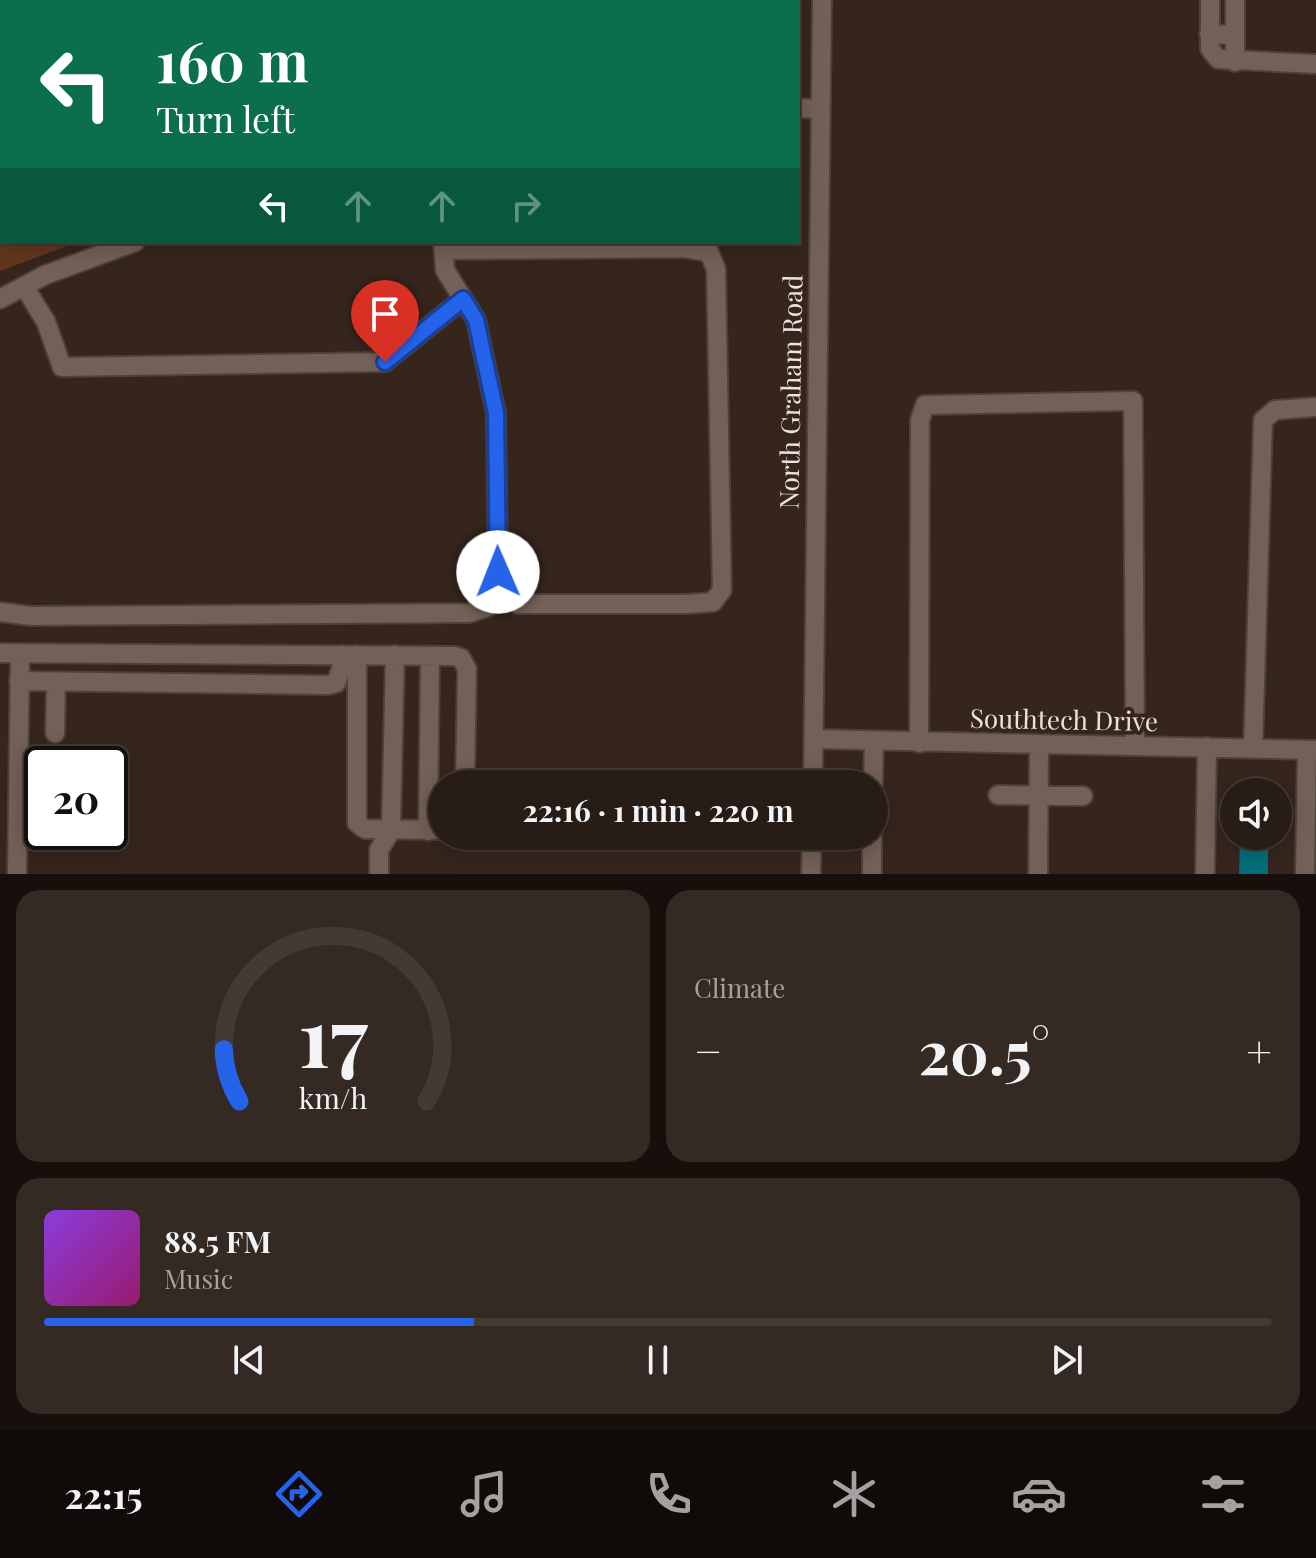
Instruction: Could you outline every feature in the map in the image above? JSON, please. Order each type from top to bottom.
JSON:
[{"type":"street","name":"North Graham Road","points":[[814,770],[822,0]]},
{"type":"street","points":[[1210,0],[1210,49],[1218,59],[1316,64]]},
{"type":"street","points":[[1235,0],[1235,62]]},
{"type":"street","points":[[1209,34],[1235,35]]},
{"type":"street","points":[[800,108],[820,109]]},
{"type":"street","points":[[0,299],[45,275],[130,244]]},
{"type":"street","points":[[444,246],[684,248],[709,252],[716,269],[722,590],[713,602],[517,604],[503,596],[498,572],[496,413],[476,320],[445,270],[444,246]]},
{"type":"street","points":[[24,286],[46,322],[62,367],[385,362],[463,299]]},
{"type":"street","points":[[919,743],[920,420],[925,405],[1133,401],[1135,746]]},
{"type":"street","points":[[1253,749],[1263,420],[1275,410],[1316,407]]},
{"type":"street","points":[[0,612],[31,616],[469,613],[488,607],[503,596]]},
{"type":"street","points":[[0,653],[455,656],[465,663],[465,770]]},
{"type":"street","points":[[17,874],[9,832],[20,653]]},
{"type":"street","points":[[19,681],[328,685],[336,683],[349,655]]},
{"type":"street","points":[[349,655],[357,823],[365,829],[428,831]]},
{"type":"street","points":[[379,874],[379,850],[391,830],[395,655]]},
{"type":"street","points":[[430,656],[433,770]]},
{"type":"street","points":[[55,733],[56,682]]},
{"type":"street","name":"Southtech Drive","points":[[815,739],[1312,750]]},
{"type":"street","points":[[873,770],[874,742]]},
{"type":"street","points":[[1038,874],[1039,745]]},
{"type":"street","points":[[1205,874],[1207,747]]},
{"type":"street","points":[[1305,874],[1312,750]]},
{"type":"street","points":[[998,795],[1083,796]]},
{"type":"street","points":[[811,874],[812,850]]},
{"type":"street","points":[[872,850],[872,874]]},
{"type":"shaded area","points":[[0,244],[73,244],[0,271]]},
{"type":"water","points":[[1240,850],[1268,850],[1268,874],[1239,874]]},
{"type":"route","points":[[385,362],[463,299],[476,320],[496,413],[498,572]]}]
